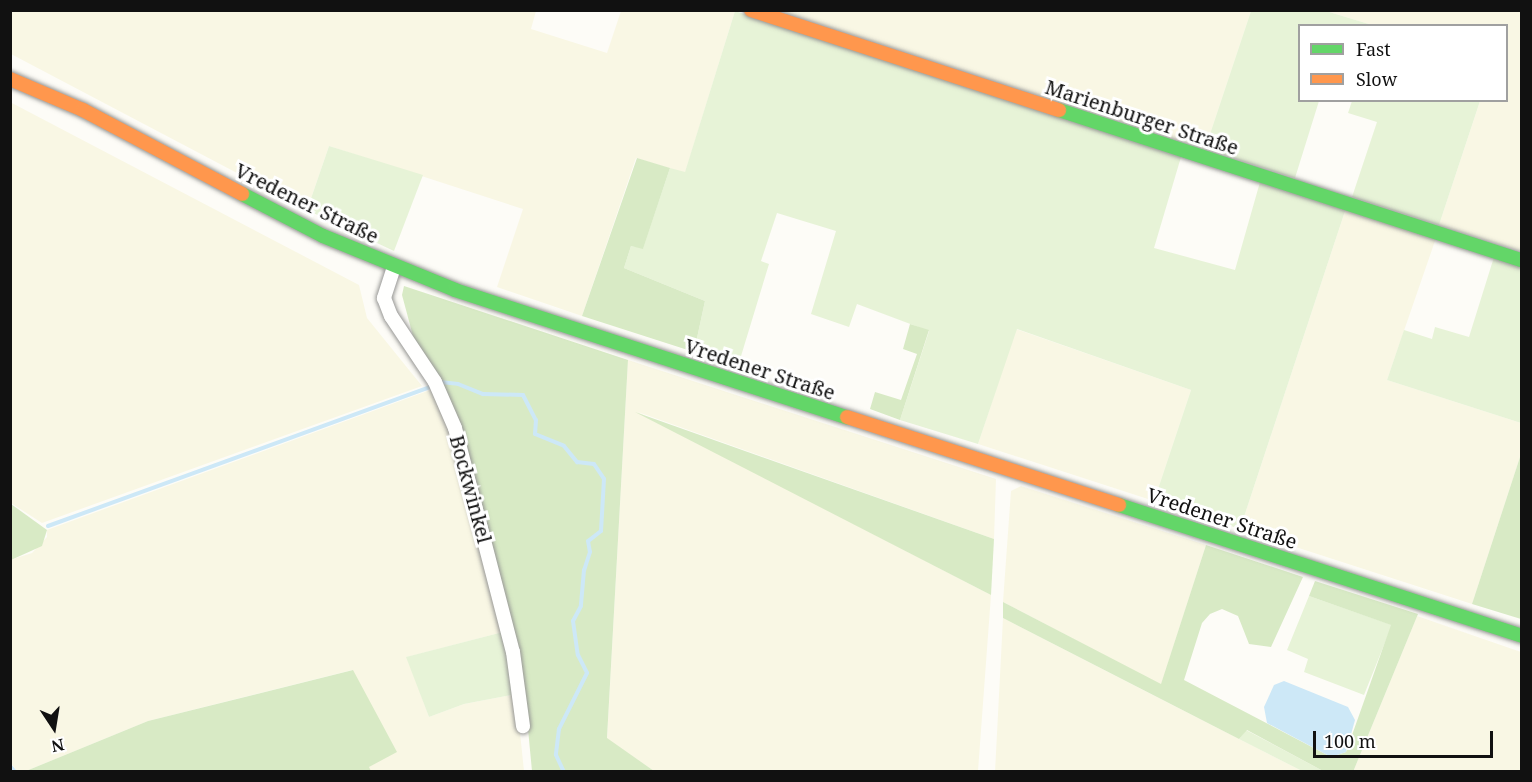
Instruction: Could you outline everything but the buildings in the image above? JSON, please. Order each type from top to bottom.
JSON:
[{"type":"street","name":"Marienburger Straße","points":[[751,10],[1521,260]]},
{"type":"street","name":"Vredener Straße","points":[[10,79],[83,110],[323,236],[394,267],[1521,636]]},
{"type":"street","name":"Bockwinkel","points":[[394,267],[384,298],[391,316],[435,382],[455,428],[513,652],[523,726]]},
{"type":"shaded area","points":[[10,11],[536,11],[531,29],[607,53],[621,11],[735,11],[685,173],[636,158],[582,316],[497,287],[523,209],[329,146],[307,210],[11,54]]},
{"type":"shaded area","points":[[780,11],[1251,11],[1205,149]]},
{"type":"shaded area","points":[[1326,11],[1521,11],[1521,251],[1439,225],[1480,102],[1508,102],[1508,24],[1369,24]]},
{"type":"shaded area","points":[[10,102],[359,285],[367,318],[422,386],[42,523],[11,503]]},
{"type":"shaded area","points":[[1346,208],[1436,238],[1387,380],[1521,423],[1521,454],[1472,604],[1240,529]]},
{"type":"shaded area","points":[[1016,329],[1191,390],[1154,501],[978,444]]},
{"type":"shaded area","points":[[628,360],[996,479],[994,539],[638,412],[991,595],[978,771],[654,771],[607,739]]},
{"type":"shaded area","points":[[433,389],[445,411],[457,470],[503,632],[407,657],[429,717],[464,704],[516,694],[524,771],[371,771],[368,767],[396,751],[352,670],[148,721],[26,771],[17,771],[10,762],[10,560],[32,553],[47,537],[47,530]]},
{"type":"shaded area","points":[[1021,486],[1206,545],[1161,685],[1003,602],[1011,491]]},
{"type":"shaded area","points":[[1417,616],[1521,652],[1521,771],[1353,772]]},
{"type":"shaded area","points":[[1003,618],[1147,692],[1302,771],[995,772]]},
{"type":"green space","points":[[735,11],[1181,157],[1154,248],[1235,270],[1260,182],[1346,208],[1240,529],[1154,501],[1191,390],[1017,329],[978,444],[900,420],[929,331],[857,304],[849,327],[811,314],[836,231],[777,213],[761,261],[769,264],[738,366],[694,352],[705,301],[624,268],[631,246],[643,248],[670,168],[685,172]]},
{"type":"green space","points":[[1251,11],[1326,11],[1369,24],[1298,24],[1298,102],[1319,102],[1295,178],[1205,149]]},
{"type":"green space","points":[[1352,102],[1480,102],[1439,225],[1352,197],[1377,122],[1348,113]]},
{"type":"green space","points":[[329,146],[423,175],[394,251],[307,210]]},
{"type":"green space","points":[[637,158],[670,168],[643,249],[631,246],[624,268],[705,301],[694,352],[582,316]]},
{"type":"green space","points":[[1494,257],[1521,266],[1521,423],[1387,380],[1404,330],[1432,339],[1435,327],[1469,337]]},
{"type":"green space","points":[[404,286],[628,360],[607,738],[654,771],[532,771],[526,708],[435,372],[413,336],[402,295]]},
{"type":"green space","points":[[910,324],[929,330],[900,420],[870,409],[875,392],[901,400],[917,354],[903,349]]},
{"type":"green space","points":[[635,412],[994,539],[991,595]]},
{"type":"green space","points":[[1521,454],[1521,619],[1472,604]]},
{"type":"green space","points":[[11,504],[47,530],[42,546],[11,560]]},
{"type":"green space","points":[[1206,545],[1303,577],[1271,647],[1249,644],[1238,616],[1222,609],[1210,614],[1202,623],[1184,680],[1331,757],[1346,752],[1391,625],[1309,596],[1315,581],[1418,614],[1353,772],[1323,771],[1247,730],[1239,739],[1003,618],[1003,602],[1161,684]]},
{"type":"green space","points":[[1309,596],[1392,625],[1364,695],[1304,672],[1308,659],[1287,650]]},
{"type":"green space","points":[[503,632],[516,694],[464,704],[429,717],[406,657]]},
{"type":"green space","points":[[353,670],[397,752],[369,767],[371,771],[26,771],[148,721]]},
{"type":"green space","points":[[1246,730],[1323,771],[1302,771],[1239,739]]},
{"type":"water","points":[[1284,681],[1348,707],[1355,720],[1346,752],[1331,757],[1267,723],[1264,707],[1274,685]]},
{"type":"waterway","points":[[440,382],[458,384],[483,394],[523,395],[536,420],[535,434],[564,446],[577,462],[594,464],[604,479],[601,531],[588,541],[590,552],[584,570],[581,606],[573,621],[578,655],[587,673],[559,729],[556,755],[564,772]]},
{"type":"waterway","points":[[48,526],[430,387]]},
{"type":"waterway","points":[[10,766],[15,772]]},
{"type":"traffic: fast","points":[[1059,110],[1522,260]]},
{"type":"traffic: fast","points":[[242,194],[323,236],[455,290],[847,417]]},
{"type":"traffic: fast","points":[[1119,505],[1522,636]]},
{"type":"traffic: slow","points":[[751,10],[1059,110]]},
{"type":"traffic: slow","points":[[10,79],[83,110],[242,194]]},
{"type":"traffic: slow","points":[[847,417],[1119,505]]}]
